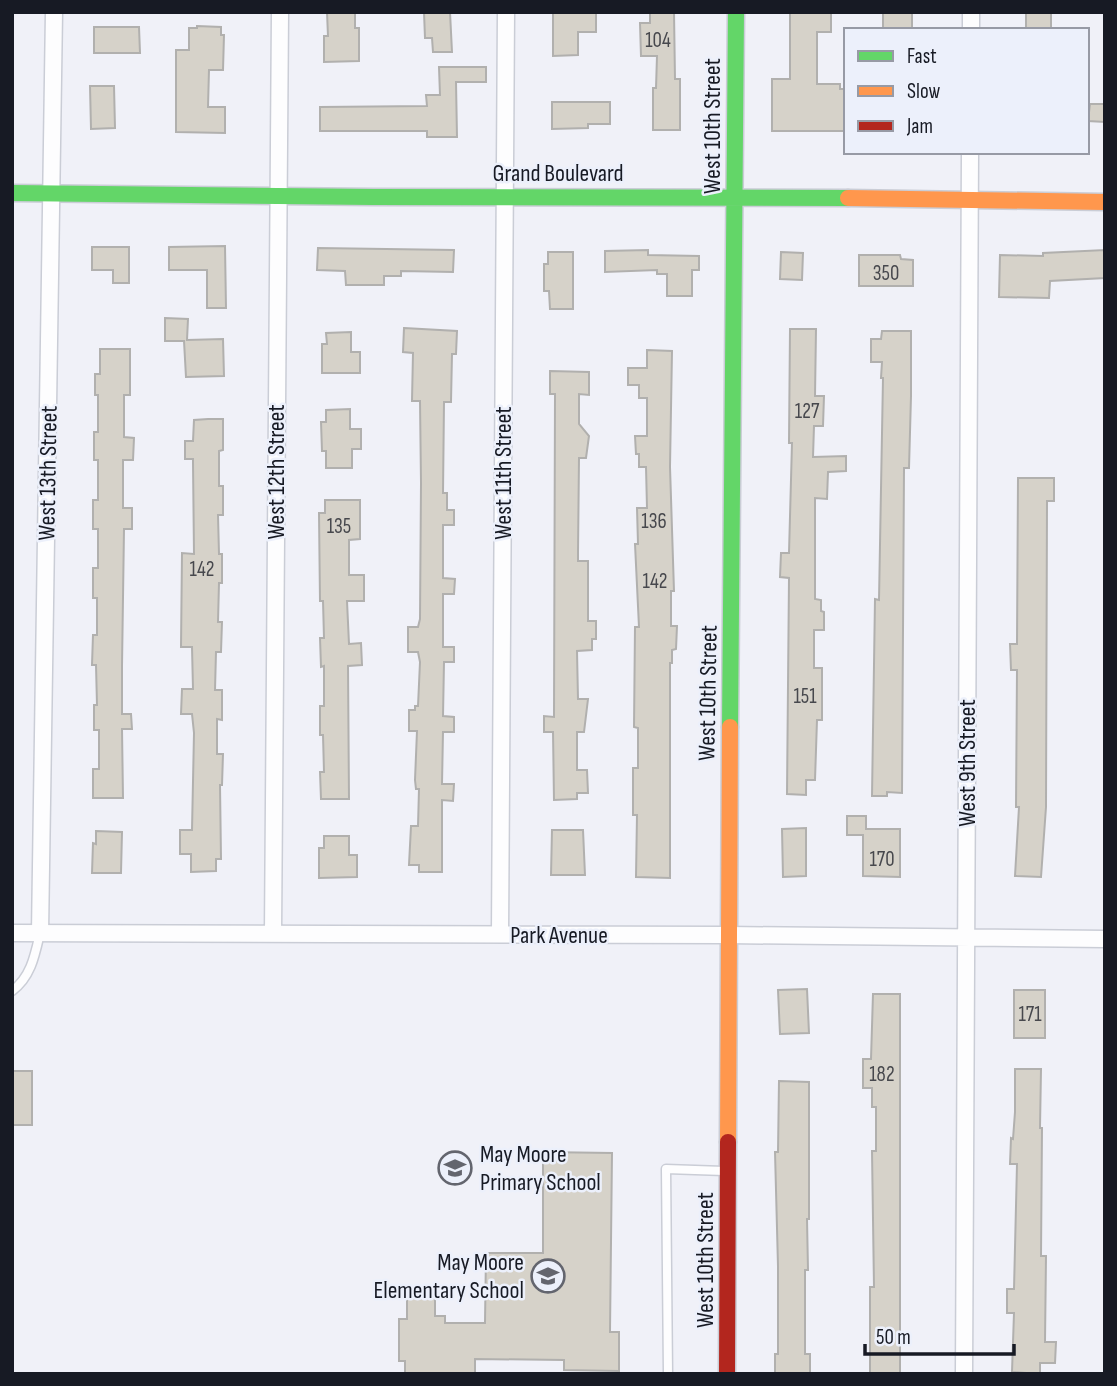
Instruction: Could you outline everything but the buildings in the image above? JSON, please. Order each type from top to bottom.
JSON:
[{"type":"street","name":"West 13th Street","points":[[40,933],[54,12]]},
{"type":"street","name":"West 12th Street","points":[[273,933],[280,12]]},
{"type":"street","name":"West 11th Street","points":[[500,934],[506,12]]},
{"type":"street","name":"West 10th Street","points":[[727,1374],[736,12]]},
{"type":"street","name":"West 9th Street","points":[[964,1374],[970,154]]},
{"type":"street","name":"Grand Boulevard","points":[[12,193],[373,197],[735,196],[1105,202]]},
{"type":"street","name":"Park Avenue","points":[[12,933],[1105,939]]},
{"type":"lane","points":[[12,991],[20,985],[34,962],[40,933]]},
{"type":"lane","points":[[668,1374],[666,1169],[728,1171]]},
{"type":"traffic: fast","points":[[730,727],[736,12]]},
{"type":"traffic: fast","points":[[12,193],[848,198]]},
{"type":"traffic: slow","points":[[848,198],[1105,202]]},
{"type":"traffic: slow","points":[[728,1142],[730,727]]},
{"type":"traffic: jam","points":[[727,1374],[728,1142]]},
{"type":"place","name":"May Moore Primary School","points":[[455,1168]]},
{"type":"place","name":"May Moore Elementary School","points":[[548,1276]]}]
